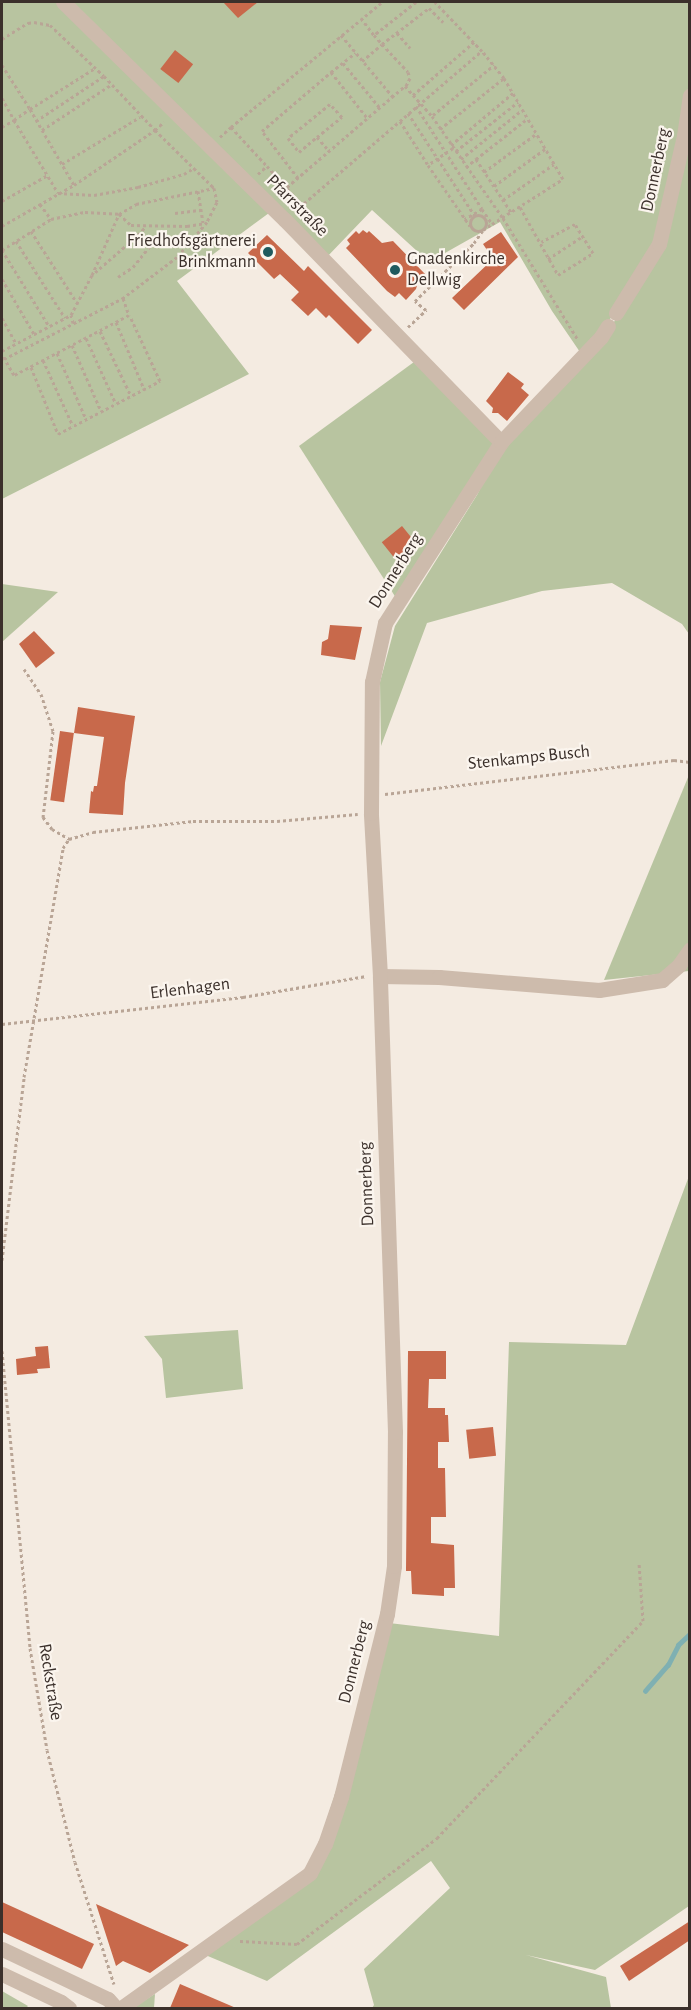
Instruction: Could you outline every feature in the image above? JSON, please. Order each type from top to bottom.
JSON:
[{"type":"street","name":"Pfarrstraße","points":[[63,2],[285,220],[501,442]]},
{"type":"street","name":"Donnerberg","points":[[122,2008],[310,1874],[325,1844],[341,1797],[392,1588],[395,1432],[380,976],[372,813],[372,682],[385,623],[501,442],[586,353],[612,320],[659,244],[684,136],[690,95]]},
{"type":"street","points":[[380,976],[439,977],[599,990],[662,980],[679,965],[690,949]]},
{"type":"street","points":[[2,1949],[108,1999],[116,2008]]},
{"type":"street","points":[[2,1974],[69,2008]]},
{"type":"path","points":[[210,146],[382,2]]},
{"type":"path","points":[[374,35],[416,2]]},
{"type":"path","points":[[397,337],[426,310],[415,301],[474,243],[483,230],[563,179],[504,78],[474,42],[435,2]]},
{"type":"path","points":[[362,61],[429,8],[443,22]]},
{"type":"path","points":[[287,187],[393,97],[410,78],[408,72],[361,18]]},
{"type":"path","points":[[2,39],[28,23],[42,22],[50,25],[104,76],[141,117],[214,188],[217,202],[205,223],[158,274],[123,298],[4,359]]},
{"type":"path","points":[[396,33],[410,48]]},
{"type":"path","points":[[341,35],[393,97]]},
{"type":"path","points":[[413,94],[474,42]]},
{"type":"path","points":[[285,220],[482,51]]},
{"type":"path","points":[[298,178],[262,131],[355,52]]},
{"type":"path","points":[[343,63],[380,108]]},
{"type":"path","points":[[2,65],[74,184]]},
{"type":"path","points":[[432,116],[494,65]]},
{"type":"path","points":[[2,127],[95,68]]},
{"type":"path","points":[[332,72],[368,119]]},
{"type":"path","points":[[36,121],[104,76]]},
{"type":"path","points":[[440,129],[504,78]]},
{"type":"path","points":[[42,130],[112,84]]},
{"type":"path","points":[[405,86],[421,101],[502,218],[557,302],[586,353]]},
{"type":"path","points":[[453,148],[513,93]]},
{"type":"path","points":[[2,101],[58,193]]},
{"type":"path","points":[[428,165],[518,102]]},
{"type":"path","points":[[330,104],[342,117],[317,137],[299,152],[288,138],[330,104]]},
{"type":"path","points":[[416,106],[492,224]]},
{"type":"path","points":[[461,159],[522,110]]},
{"type":"path","points":[[2,224],[74,184],[155,130],[176,112]]},
{"type":"path","points":[[408,113],[474,215],[481,216],[485,220],[483,230]]},
{"type":"path","points":[[62,164],[141,117]]},
{"type":"path","points":[[466,167],[527,118]]},
{"type":"path","points":[[399,120],[470,226],[476,231],[483,230]]},
{"type":"path","points":[[231,127],[302,205]]},
{"type":"path","points":[[484,172],[536,134]]},
{"type":"path","points":[[317,137],[329,151]]},
{"type":"path","points":[[494,186],[545,149]]},
{"type":"path","points":[[476,159],[512,213]]},
{"type":"path","points":[[503,200],[554,164]]},
{"type":"path","points":[[246,184],[267,166]]},
{"type":"path","points":[[58,193],[94,195],[138,187],[184,174],[194,168]]},
{"type":"path","points":[[2,201],[48,175]]},
{"type":"path","points":[[49,326],[2,250],[51,219],[85,212],[119,214],[136,204],[214,188]]},
{"type":"path","points":[[198,191],[205,223]]},
{"type":"path","points":[[40,204],[51,219]]},
{"type":"path","points":[[520,207],[541,242]]},
{"type":"path","points":[[465,219],[482,209]]},
{"type":"path","points":[[175,213],[201,210]]},
{"type":"path","points":[[119,214],[131,225],[205,223]]},
{"type":"path","points":[[119,214],[71,315],[2,352],[4,359],[15,375],[129,315]]},
{"type":"path","points":[[470,226],[470,220],[474,215]]},
{"type":"path","points":[[575,224],[583,236],[593,253],[558,275],[538,244],[575,224]]},
{"type":"path","points":[[92,275],[147,226]]},
{"type":"path","points":[[31,231],[77,303]]},
{"type":"path","points":[[118,277],[134,267],[149,247],[138,235]]},
{"type":"path","points":[[548,259],[583,236]]},
{"type":"path","points":[[16,241],[65,318]]},
{"type":"path","points":[[2,279],[34,334]]},
{"type":"path","points":[[31,367],[58,434],[160,381],[123,298]]},
{"type":"path","points":[[71,315],[73,323]]},
{"type":"path","points":[[2,318],[16,344]]},
{"type":"path","points":[[116,322],[144,389]]},
{"type":"path","points":[[100,331],[131,396]]},
{"type":"path","points":[[86,338],[116,404]]},
{"type":"path","points":[[72,345],[101,411]]},
{"type":"path","points":[[57,353],[86,419]]},
{"type":"path","points":[[43,360],[73,426]]},
{"type":"path","points":[[24,669],[42,694],[53,731],[43,818],[52,829],[69,839]]},
{"type":"path","name":"Stenkamps Busch","points":[[372,795],[674,760],[690,762]]},
{"type":"path","points":[[2,1260],[16,1134],[33,1021],[63,848],[69,839],[93,831],[193,821],[277,821],[372,813]]},
{"type":"path","name":"Erlenhagen","points":[[2,1024],[243,997],[356,977],[380,976]]},
{"type":"path","name":"Reckstraße","points":[[2,1351],[30,1648],[47,1750],[75,1862],[122,2008]]},
{"type":"path","points":[[220,1938],[297,1944],[437,1838],[643,1621],[639,1563]]},
{"type":"green space","points":[[2,2],[64,2],[269,213],[177,281],[249,374],[2,499]]},
{"type":"green space","points":[[71,2],[689,2],[690,85],[683,135],[658,243],[600,335],[582,355],[552,311],[500,222],[429,262],[372,210],[325,259]]},
{"type":"green space","points":[[689,106],[689,634],[682,624],[612,583],[542,591],[427,623],[381,746],[380,682],[395,626],[477,495],[502,445],[603,340],[661,245]]},
{"type":"green space","points":[[414,362],[496,444],[398,601],[299,446]]},
{"type":"green space","points":[[2,584],[58,592],[2,642]]},
{"type":"green space","points":[[689,775],[689,971],[604,980]]},
{"type":"green space","points":[[689,1176],[689,1906],[595,1970],[526,1955],[606,1977],[611,2008],[372,2008],[374,2005],[364,1969],[450,1888],[431,1861],[267,1981],[203,1954],[310,1873],[389,1623],[499,1636],[509,1342],[626,1345]]},
{"type":"green space","points":[[238,1330],[243,1389],[166,1398],[162,1359],[144,1336]]},
{"type":"green space","points":[[2,1991],[28,2006],[26,2008],[2,2008]]},
{"type":"green space","points":[[155,1994],[154,2008],[133,2008],[153,1995]]},
{"type":"building","points":[[223,2],[258,2],[238,18]]},
{"type":"building","points":[[175,50],[193,64],[178,83],[160,69]]},
{"type":"building","name":"Gnadenkirche Dellwig","points":[[363,230],[367,233],[369,231],[382,243],[393,241],[425,274],[406,300],[399,293],[395,297],[387,291],[346,248],[350,244],[347,240],[356,231],[359,234]]},
{"type":"building","points":[[501,232],[518,257],[464,310],[452,298],[493,259],[483,244]]},
{"type":"building","points":[[267,235],[304,271],[308,266],[372,330],[358,344],[329,315],[326,318],[316,308],[308,316],[291,300],[299,292],[280,274],[274,279],[248,253]]},
{"type":"building","points":[[508,372],[524,384],[521,388],[529,395],[507,421],[498,413],[492,413],[493,408],[486,401]]},
{"type":"building","points":[[402,526],[415,542],[395,559],[382,542]]},
{"type":"building","points":[[330,625],[362,627],[355,660],[321,655],[322,642],[328,639]]},
{"type":"building","points":[[34,631],[55,653],[36,668],[19,644]]},
{"type":"building","points":[[78,707],[135,716],[125,783],[123,815],[89,813],[91,791],[93,792],[94,786],[97,786],[104,737],[74,733]]},
{"type":"building","points":[[60,731],[74,733],[64,802],[50,800]]},
{"type":"building","points":[[48,1346],[50,1368],[37,1369],[38,1373],[17,1375],[16,1359],[36,1356],[35,1347]]},
{"type":"building","points":[[408,1351],[446,1351],[446,1379],[429,1379],[428,1408],[445,1408],[445,1415],[448,1415],[449,1442],[438,1442],[438,1468],[445,1468],[446,1517],[431,1517],[431,1543],[454,1545],[455,1588],[444,1588],[444,1596],[412,1594],[411,1571],[406,1571]]},
{"type":"building","points":[[493,1427],[496,1456],[469,1459],[466,1430]]},
{"type":"building","points":[[2,1902],[94,1944],[82,1969],[2,1932]]},
{"type":"building","points":[[96,1904],[189,1945],[150,1973],[123,1961],[116,1966]]},
{"type":"building","points":[[690,1921],[690,1940],[629,1981],[620,1966]]},
{"type":"building","points":[[180,1984],[236,2008],[170,2008]]},
{"type":"waterway","points":[[645,1691],[668,1665],[678,1645],[690,1634]]},
{"type":"place","name":"Friedhofsgärtnerei Brinkmann","points":[[268,252]]},
{"type":"place","name":"Gnadenkirche Dellwig","points":[[395,270]]}]
